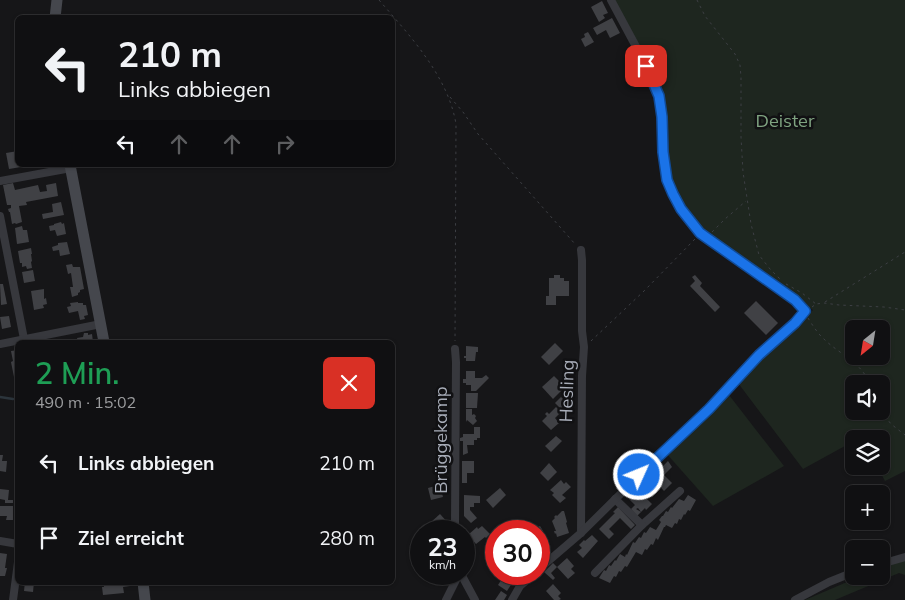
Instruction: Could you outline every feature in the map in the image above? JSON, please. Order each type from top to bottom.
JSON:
[{"type":"main road","points":[[56,15],[57,0]]},
{"type":"main road","points":[[70,167],[104,340]]},
{"type":"main road","points":[[143,585],[145,600]]},
{"type":"street","points":[[550,560],[581,533],[709,409],[759,355],[795,323],[805,311],[795,300],[703,235],[681,209],[667,180],[659,96],[652,78],[611,0]]},
{"type":"street","points":[[0,181],[65,167]]},
{"type":"street","points":[[0,216],[24,339]]},
{"type":"street","name":"Hesling","points":[[581,250],[582,331],[584,347],[582,376],[581,533]]},
{"type":"street","points":[[19,340],[101,324]]},
{"type":"street","points":[[0,344],[15,341]]},
{"type":"street","name":"Brüggekamp","points":[[455,349],[455,520]]},
{"type":"street","points":[[595,573],[642,525],[680,491]]},
{"type":"street","points":[[615,499],[642,525]]},
{"type":"street","points":[[0,541],[15,544]]},
{"type":"street","points":[[890,561],[905,557]]},
{"type":"street","points":[[795,600],[845,576]]},
{"type":"street","points":[[13,600],[15,585]]},
{"type":"street","points":[[446,600],[454,585]]},
{"type":"street","points":[[466,585],[475,600]]},
{"type":"street","points":[[512,600],[521,585]]},
{"type":"path","points":[[379,0],[392,15]]},
{"type":"path","points":[[697,0],[705,16],[735,54],[740,65],[741,137],[747,201],[755,241],[760,255],[770,269],[782,282],[802,293],[816,304],[824,302],[905,252]]},
{"type":"path","points":[[395,18],[412,38],[438,76],[449,96],[455,113],[455,349]]},
{"type":"path","points":[[449,96],[478,134],[581,250]]},
{"type":"path","points":[[584,347],[644,291],[690,244],[747,201]]},
{"type":"path","points":[[824,302],[839,305],[884,306],[905,310]]},
{"type":"path","points":[[805,311],[808,319],[824,340],[854,362],[865,375]]},
{"type":"path","points":[[888,420],[905,435]]},
{"type":"green space","name":"Deister","points":[[615,0],[905,0],[905,471],[885,481],[882,475],[890,475],[890,430],[845,430],[845,446],[803,469],[738,383],[813,310],[702,231],[682,206],[670,178],[655,77]]},
{"type":"green space","points":[[729,395],[784,466],[713,506],[666,453]]},
{"type":"green space","points":[[905,560],[905,575],[899,573],[890,577],[890,565]]},
{"type":"green space","points":[[845,583],[845,585],[871,585],[835,600],[805,600]]},
{"type":"building","points":[[602,1],[608,13],[603,15],[605,18],[599,22],[591,7]]},
{"type":"building","points":[[612,18],[620,33],[610,38],[606,30],[597,35],[593,28]]},
{"type":"building","points":[[588,32],[594,42],[585,47],[581,39]]},
{"type":"building","points":[[15,152],[15,167],[21,167],[9,169],[6,153]]},
{"type":"building","points":[[13,183],[15,190],[38,185],[40,192],[47,191],[46,185],[56,183],[58,196],[26,202],[27,205],[19,206],[22,222],[12,224],[8,209],[11,208],[11,205],[7,205],[3,185]]},
{"type":"building","points":[[61,202],[64,215],[43,219],[42,214],[53,212],[52,204]]},
{"type":"building","points":[[61,222],[62,224],[64,223],[66,234],[57,236],[55,230],[50,231],[49,226]]},
{"type":"building","points":[[22,226],[23,230],[27,230],[29,242],[17,244],[15,228]]},
{"type":"building","points":[[67,242],[70,254],[60,256],[59,250],[53,251],[52,247],[58,245],[58,243]]},
{"type":"building","points":[[31,248],[32,268],[27,269],[26,266],[22,267],[22,263],[20,263],[18,251]]},
{"type":"building","points":[[72,264],[73,267],[80,267],[84,289],[80,290],[78,295],[72,297],[70,287],[73,287],[71,273],[68,274],[66,265]]},
{"type":"building","points":[[33,270],[35,281],[24,283],[22,272]]},
{"type":"building","points":[[554,275],[560,275],[560,278],[564,278],[564,281],[569,281],[569,296],[556,296],[556,305],[546,305],[546,296],[549,296],[549,278],[554,278]]},
{"type":"building","points":[[695,275],[702,283],[700,286],[720,307],[715,312],[690,286],[695,281],[692,277]]},
{"type":"building","points":[[0,284],[3,284],[7,304],[1,305]]},
{"type":"building","points":[[44,289],[44,299],[46,298],[47,304],[43,305],[44,308],[34,310],[31,291]]},
{"type":"building","points":[[756,301],[778,323],[766,335],[744,313]]},
{"type":"building","points":[[78,302],[86,305],[88,315],[84,316],[85,319],[80,320],[78,311],[69,313],[67,307],[71,306],[70,303]]},
{"type":"building","points":[[9,316],[11,327],[2,329],[0,317]]},
{"type":"building","points":[[84,333],[92,334],[93,340],[78,340],[77,338],[83,337]]},
{"type":"building","points":[[555,343],[563,351],[549,365],[541,357]]},
{"type":"building","points":[[466,346],[478,347],[475,361],[466,361],[466,358],[464,358],[466,356]]},
{"type":"building","points":[[15,350],[14,377],[11,362],[13,361],[11,351]]},
{"type":"building","points":[[466,371],[475,371],[475,378],[482,378],[486,375],[489,378],[476,391],[471,391],[471,385],[463,383],[463,379],[466,379]]},
{"type":"building","points":[[554,376],[565,387],[553,399],[542,387]]},
{"type":"building","points":[[466,393],[478,393],[477,408],[466,408]]},
{"type":"building","points":[[561,397],[567,403],[561,409],[555,403]]},
{"type":"building","points":[[556,407],[561,412],[555,418],[559,423],[551,430],[542,421],[547,416],[545,414],[547,412],[549,414]]},
{"type":"building","points":[[466,409],[472,409],[472,415],[476,416],[477,421],[473,425],[467,420],[466,422]]},
{"type":"building","points":[[474,427],[480,427],[480,438],[474,440],[474,445],[467,445],[468,453],[463,455],[463,441],[460,441],[460,438],[463,437],[463,434],[474,434]]},
{"type":"building","points":[[556,436],[562,441],[551,452],[545,446]]},
{"type":"building","points":[[0,455],[3,455],[2,461],[7,461],[6,472],[0,471]]},
{"type":"building","points":[[462,461],[474,461],[474,473],[467,473],[467,483],[462,483]]},
{"type":"building","points":[[668,461],[672,467],[664,475],[672,483],[664,491],[654,480],[661,473],[659,470]]},
{"type":"building","points":[[549,463],[557,472],[548,481],[540,473]]},
{"type":"building","points":[[561,480],[564,484],[566,482],[571,487],[562,495],[566,498],[560,503],[550,490]]},
{"type":"building","points":[[439,485],[443,497],[431,500],[428,488]]},
{"type":"building","points":[[500,488],[506,495],[493,508],[486,500]]},
{"type":"building","points":[[0,489],[9,490],[8,500],[13,500],[13,503],[5,503],[5,500],[0,499]]},
{"type":"building","points":[[637,491],[652,504],[637,516],[631,509],[635,505],[629,499]]},
{"type":"building","points":[[464,495],[480,496],[480,503],[474,503],[474,507],[470,507],[470,510],[477,518],[468,520],[464,516]]},
{"type":"building","points":[[688,495],[696,500],[690,511],[688,510],[684,514],[681,520],[679,519],[677,524],[675,523],[672,528],[666,525],[658,540],[656,538],[653,545],[651,544],[647,550],[645,549],[642,555],[636,552],[627,567],[625,566],[621,572],[619,571],[610,583],[599,578],[609,565],[611,566],[616,561],[620,554],[625,557],[627,555],[633,542],[635,543],[639,537],[641,538],[644,532],[646,533],[650,527],[656,530],[661,522],[659,520],[666,511],[668,512],[679,499],[684,501]]},
{"type":"building","points":[[0,506],[13,506],[13,520],[6,520],[7,516],[0,516]]},
{"type":"building","points":[[618,507],[635,525],[631,529],[620,518],[609,529],[614,534],[609,539],[599,529],[615,513],[613,512]]},
{"type":"building","points":[[564,511],[569,533],[557,537],[552,521]]},
{"type":"building","points":[[440,514],[445,520],[433,520]]},
{"type":"building","points":[[482,526],[485,529],[485,537],[476,544],[475,529],[477,527],[478,529]]},
{"type":"building","points":[[592,535],[598,541],[583,558],[577,552],[582,548],[579,545]]},
{"type":"building","points":[[0,553],[7,554],[5,576],[0,576]]},
{"type":"building","points":[[567,558],[574,566],[571,569],[575,573],[568,579],[557,567]]},
{"type":"building","points":[[553,563],[557,567],[551,573],[555,578],[553,580],[550,577],[550,566]]},
{"type":"building","points":[[553,584],[561,593],[558,596],[561,599],[559,600],[554,600],[546,591]]},
{"type":"building","points":[[25,585],[34,585],[33,592],[24,591]]},
{"type":"building","points":[[104,585],[130,586],[123,587],[124,593],[103,595],[102,587],[104,587]]},
{"type":"building","points":[[498,585],[511,585],[507,591]]},
{"type":"building","points":[[501,591],[507,595],[504,600],[495,600]]},
{"type":"waterway","points":[[0,397],[13,399]]},
{"type":"route","points":[[639,475],[709,409],[759,355],[795,323],[805,311],[795,300],[700,233],[681,209],[667,180],[664,166],[659,96],[646,66]]}]
